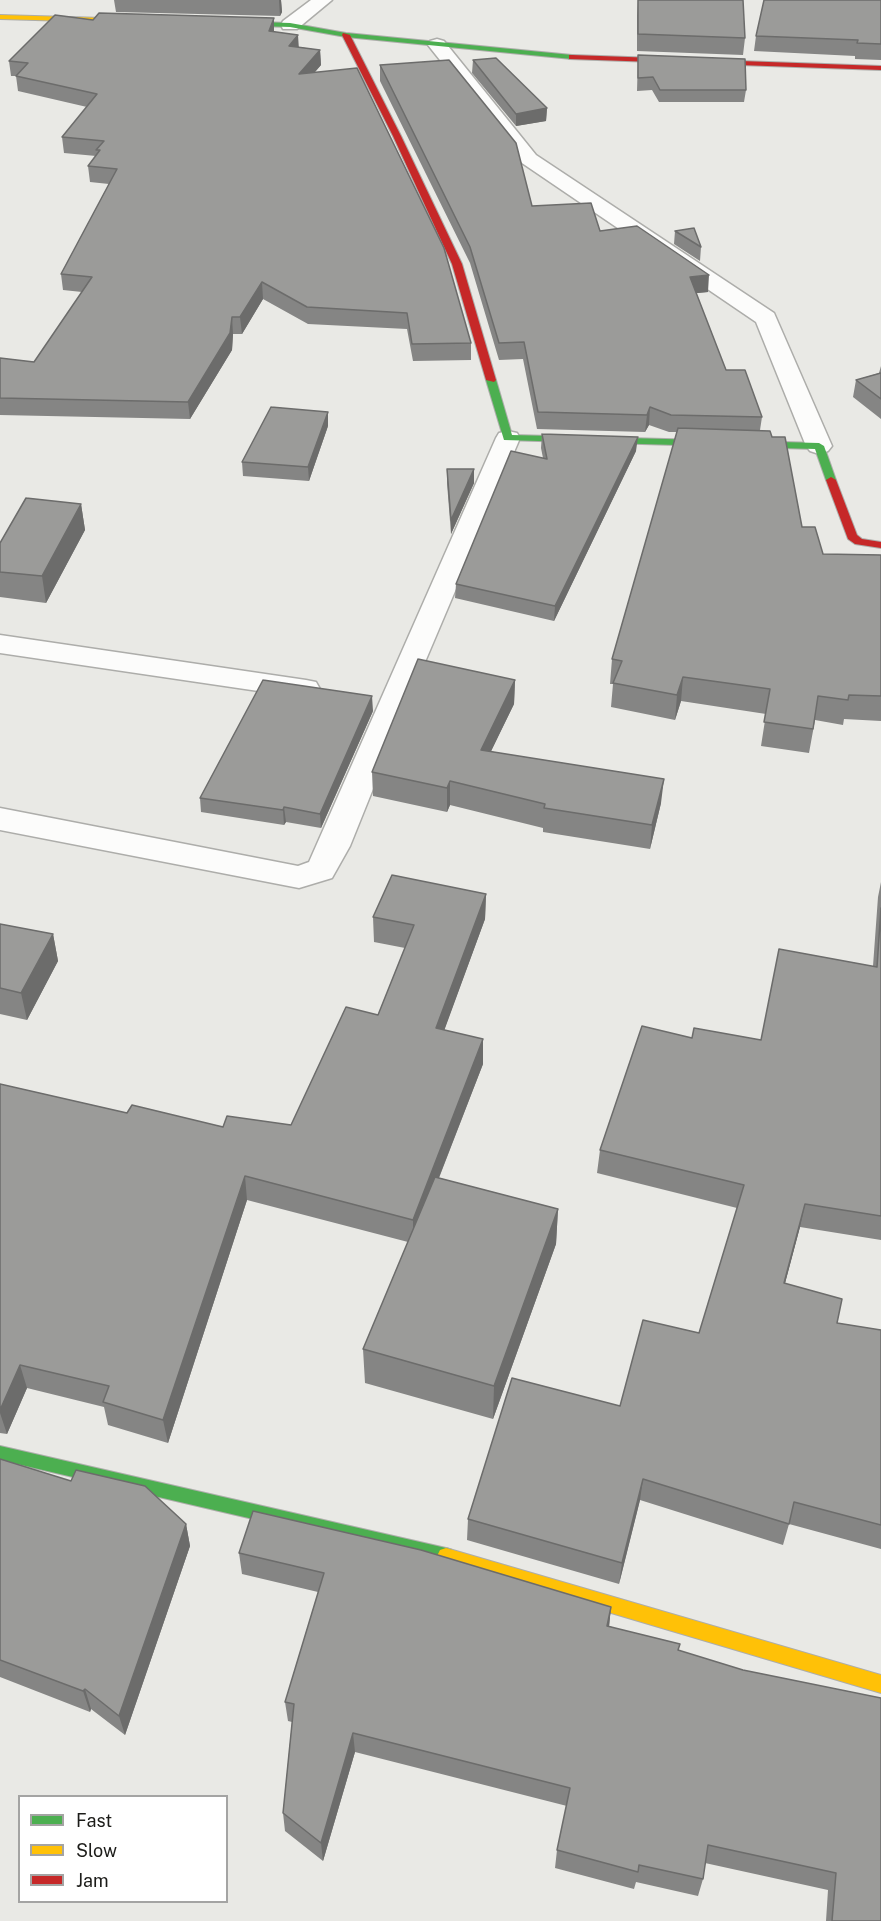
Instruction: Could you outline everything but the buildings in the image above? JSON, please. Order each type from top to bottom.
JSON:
[{"type":"street","points":[[290,25],[323,0]]},
{"type":"street","points":[[0,17],[151,21]]},
{"type":"street","points":[[221,23],[290,25],[346,35],[586,58],[881,68]]},
{"type":"street","points":[[0,819],[298,877],[321,870],[334,846],[382,700],[508,438],[457,264],[397,136],[346,35]]},
{"type":"street","points":[[436,45],[529,159],[766,318],[819,446],[852,537],[859,542],[881,545]]},
{"type":"street","points":[[508,438],[819,446]]},
{"type":"street","points":[[0,644],[336,693]]},
{"type":"street","points":[[0,1453],[422,1549],[881,1684]]},
{"type":"traffic: fast","points":[[230,23],[290,25],[346,35],[572,57]]},
{"type":"traffic: fast","points":[[491,380],[508,438],[819,446],[831,480]]},
{"type":"traffic: fast","points":[[0,1453],[446,1556]]},
{"type":"traffic: slow","points":[[0,17],[139,21]]},
{"type":"traffic: slow","points":[[446,1556],[881,1684]]},
{"type":"traffic: jam","points":[[346,35],[397,136],[457,264],[491,380]]},
{"type":"traffic: jam","points":[[572,57],[881,68]]},
{"type":"traffic: jam","points":[[831,480],[852,537],[859,542],[881,545]]}]
